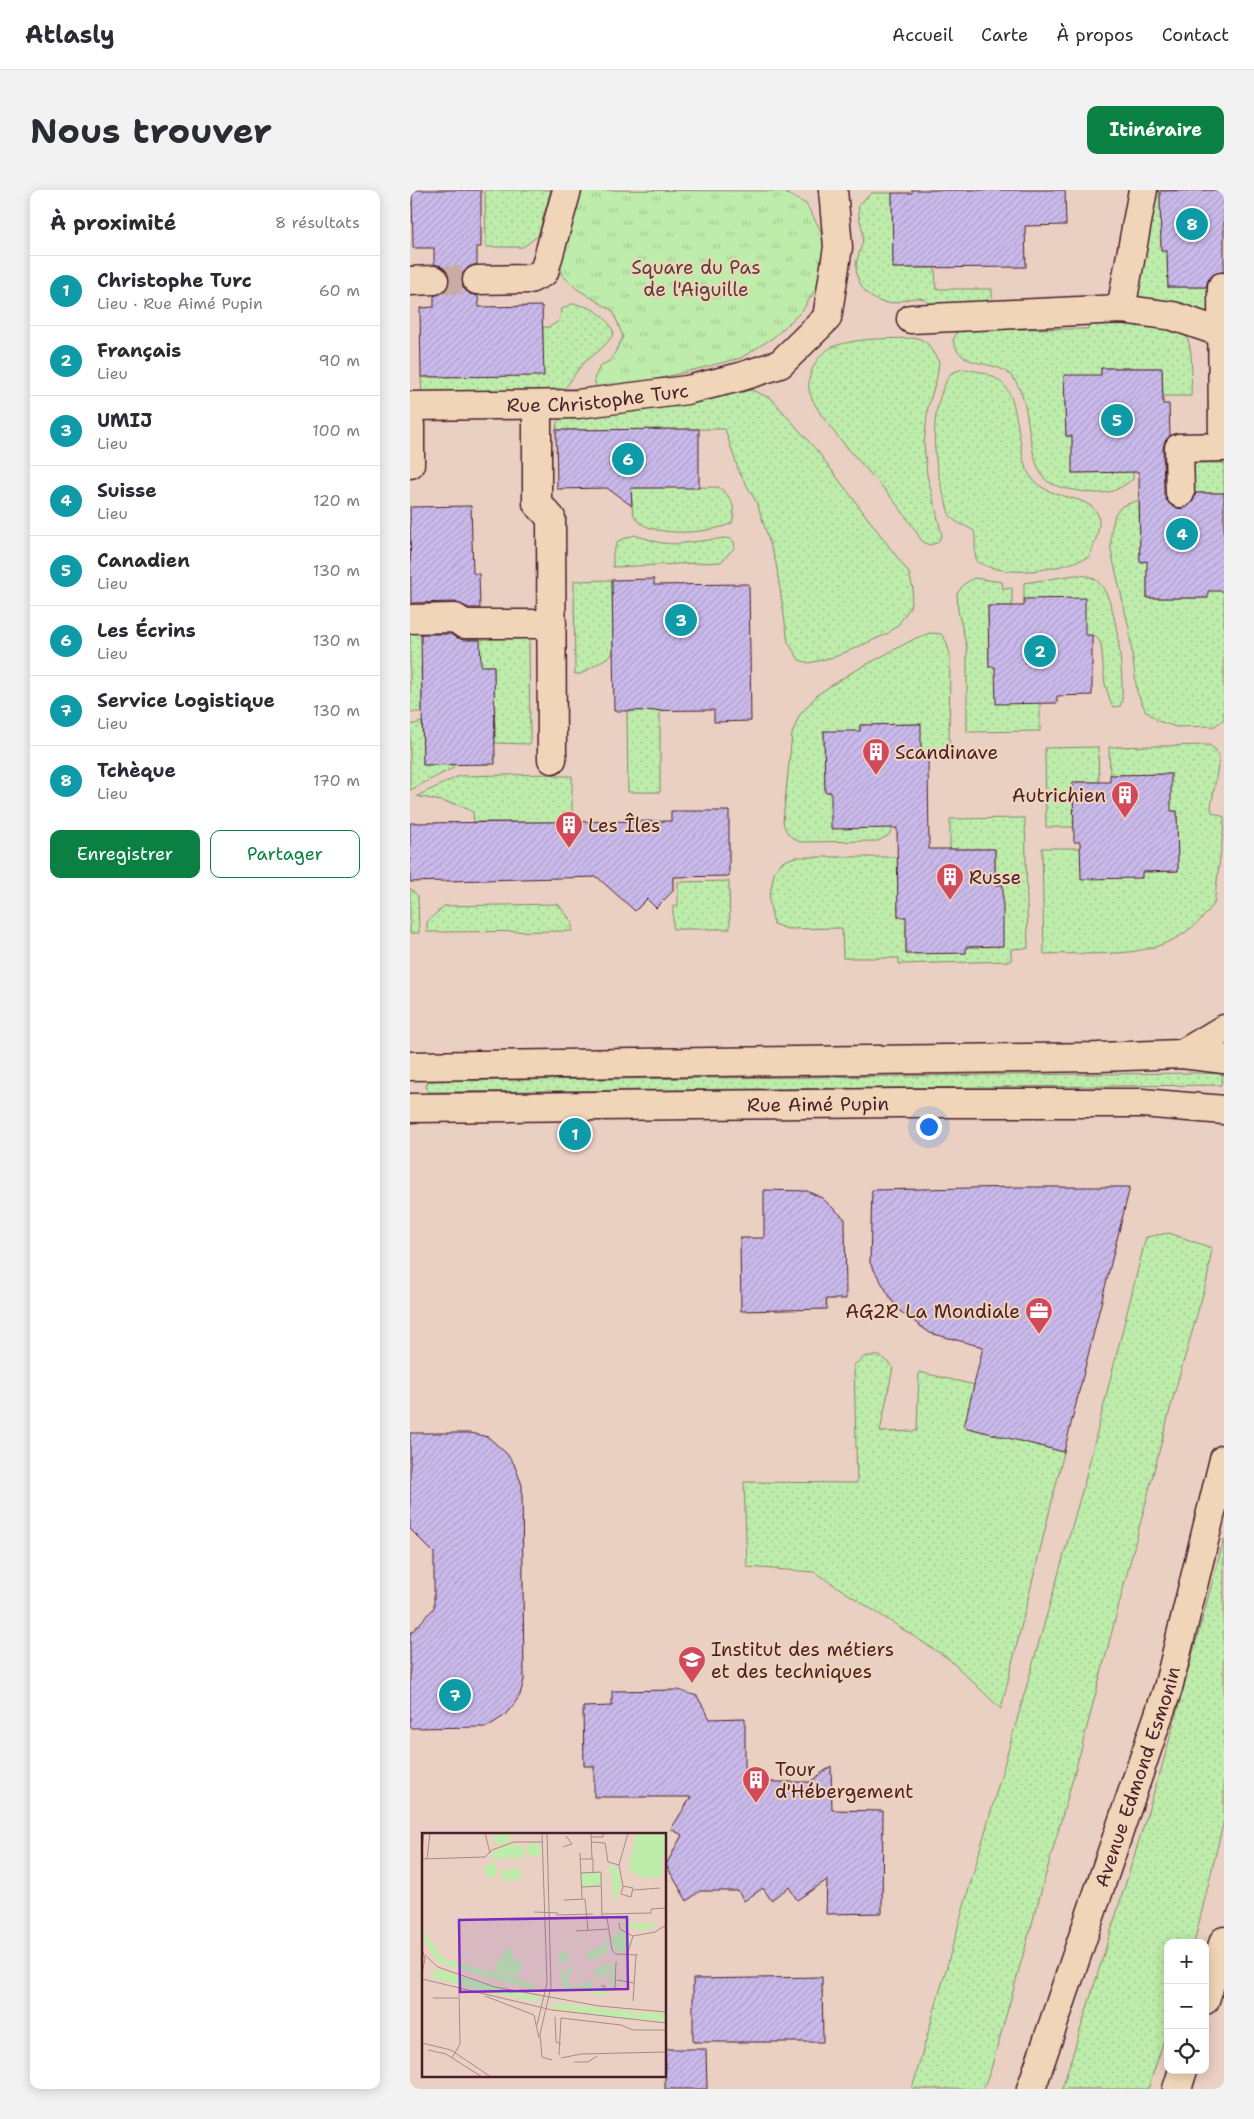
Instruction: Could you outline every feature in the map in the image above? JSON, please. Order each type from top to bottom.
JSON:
[{"type":"street","points":[[477,280],[530,278],[544,272],[567,190]]},
{"type":"street","name":"Rue Christophe Turc","points":[[410,406],[578,404],[687,390],[740,377],[780,364],[827,318],[838,248],[834,190]]},
{"type":"street","points":[[1121,309],[1143,190]]},
{"type":"street","points":[[1180,493],[1180,448],[1223,447],[1222,287]]},
{"type":"street","points":[[911,319],[1121,309],[1173,316],[1223,333]]},
{"type":"street","points":[[537,405],[537,503],[552,518],[552,759]]},
{"type":"street","points":[[410,425],[410,464]]},
{"type":"street","points":[[410,618],[455,618],[464,624],[552,624]]},
{"type":"street","points":[[1182,1054],[1224,1029]]},
{"type":"street","points":[[410,1066],[1098,1057],[1182,1054],[1224,1058]]},
{"type":"street","name":"Rue Aimé Pupin","points":[[410,1108],[880,1103],[1142,1103],[1224,1110]]},
{"type":"street","name":"Avenue Edmond Esmonin","points":[[1031,2089],[1168,1688],[1224,1459]]},
{"type":"street","points":[[1209,1988],[1224,1941]]},
{"type":"street","points":[[1177,2089],[1182,2074]]},
{"type":"green space","points":[[485,190],[551,190],[538,236],[523,247],[486,247]]},
{"type":"green space","name":"Square du Pas de l'Aiguille","points":[[576,190],[782,191],[806,204],[821,231],[825,257],[819,284],[802,311],[774,337],[741,358],[610,391],[597,389],[594,379],[600,366],[611,360],[623,337],[613,311],[577,289],[561,274],[560,243]]},
{"type":"green space","points":[[1146,190],[1189,190],[1160,191],[1161,251],[1172,252],[1167,257],[1168,287],[1212,287],[1212,315],[1153,305],[1140,297],[1133,284]]},
{"type":"green space","points":[[1189,190],[1196,190],[1196,196]]},
{"type":"green space","points":[[872,193],[892,193],[893,268],[935,268],[936,289],[992,289],[992,309],[935,310],[924,299],[912,298],[887,303],[870,296],[859,280],[856,268],[863,235],[859,204]]},
{"type":"green space","points":[[571,304],[585,306],[597,312],[607,321],[614,333],[604,346],[581,366],[562,391],[422,396],[421,377],[543,375],[543,327],[549,327],[559,321],[562,309]]},
{"type":"green space","points":[[1169,324],[1183,332],[1187,338],[1192,363],[1191,396],[1163,396],[1162,368],[1101,368],[1101,380],[1064,376],[1066,436],[1078,436],[1072,473],[1133,472],[1133,479],[1126,484],[1120,488],[1102,493],[1060,487],[1051,484],[1044,478],[1034,456],[1025,404],[1016,382],[1001,369],[965,358],[958,351],[953,341],[956,333],[963,329],[1088,329],[1088,325]]},
{"type":"green space","points":[[918,338],[927,343],[939,362],[937,377],[928,407],[924,443],[927,475],[942,535],[937,543],[929,545],[922,541],[898,506],[821,415],[809,389],[810,376],[815,363],[824,353],[835,346],[865,340]]},
{"type":"green space","points":[[963,369],[993,377],[1009,392],[1016,414],[1025,463],[1029,474],[1036,483],[1054,493],[1084,502],[1097,513],[1099,523],[1089,557],[1062,566],[1033,571],[1004,570],[977,562],[974,531],[956,521],[949,513],[937,468],[935,452],[936,418],[944,387],[951,373]]},
{"type":"green space","points":[[732,390],[752,390],[772,399],[818,452],[909,573],[913,589],[910,607],[898,625],[887,634],[837,656],[809,663],[799,660],[788,642],[776,563],[757,503],[739,472],[725,429],[556,430],[557,423],[562,417],[658,408]]},
{"type":"green space","points":[[1191,463],[1224,463],[1224,493],[1191,493]]},
{"type":"green space","points":[[718,487],[723,490],[732,502],[734,512],[732,523],[698,531],[670,532],[646,526],[635,518],[631,488]]},
{"type":"green space","points":[[1139,500],[1140,562],[1151,561],[1147,568],[1147,598],[1207,598],[1208,585],[1224,591],[1224,719],[1215,726],[1176,727],[1158,721],[1145,710],[1137,692],[1129,628],[1111,551],[1111,532],[1115,514],[1122,506]]},
{"type":"green space","points":[[634,535],[661,543],[676,544],[725,538],[731,539],[735,543],[734,548],[721,562],[613,567],[613,553],[618,541]]},
{"type":"green space","points":[[1075,575],[1089,576],[1098,581],[1106,593],[1111,606],[1120,657],[1122,701],[1120,706],[1112,706],[1105,684],[1101,644],[1096,636],[1080,635],[1024,599],[1024,583]]},
{"type":"green space","points":[[974,578],[1002,582],[1003,589],[1012,588],[1012,606],[988,606],[989,667],[1001,667],[1040,703],[1040,731],[967,732],[967,648],[958,611],[957,594],[964,584]]},
{"type":"green space","points":[[612,580],[613,654],[581,674],[575,674],[574,581]]},
{"type":"green space","points":[[455,621],[453,666],[421,667],[422,712],[410,712],[410,626]]},
{"type":"green space","points":[[930,633],[941,634],[946,641],[950,654],[949,755],[921,755],[920,724],[860,725],[860,738],[824,731],[825,792],[835,792],[892,828],[889,835],[878,841],[800,842],[793,838],[788,834],[783,821],[792,734],[799,716],[818,694],[851,673],[916,638]]},
{"type":"green space","points":[[529,637],[530,744],[495,743],[494,666],[469,666],[470,638]]},
{"type":"green space","points":[[660,710],[660,792],[628,792],[627,711]]},
{"type":"green space","points":[[422,722],[423,765],[453,764],[453,768],[410,790],[410,725]]},
{"type":"green space","points":[[1209,745],[1216,750],[1219,760],[1211,807],[1212,812],[1224,817],[1214,904],[1197,923],[1178,937],[1158,946],[1137,951],[1115,953],[1044,954],[1042,848],[1081,848],[1142,866],[1148,872],[1178,871],[1177,811],[1165,811],[1171,774],[1110,775],[1109,747]]},
{"type":"green space","points":[[1098,747],[1099,782],[1073,782],[1074,827],[1046,827],[1045,748]]},
{"type":"green space","points":[[554,774],[555,776],[572,776],[572,822],[474,822],[473,812],[459,805],[417,796],[459,776]]},
{"type":"green space","points":[[1025,818],[1028,948],[1011,949],[1011,961],[899,964],[899,958],[843,958],[842,928],[787,929],[774,924],[769,900],[774,873],[782,862],[795,857],[898,857],[898,917],[910,917],[910,925],[906,925],[906,954],[966,953],[966,941],[972,947],[1002,946],[1003,938],[990,885],[990,880],[995,879],[995,849],[950,849],[950,819]]},
{"type":"green space","points":[[729,881],[730,929],[673,929],[673,906],[678,906],[678,882]]},
{"type":"green space","points":[[410,888],[418,896],[419,933],[410,933]]},
{"type":"green space","points":[[558,904],[572,922],[572,931],[427,932],[427,922],[444,906]]},
{"type":"green space","points":[[1223,1074],[1221,1085],[430,1092],[427,1091],[426,1085],[429,1081]]},
{"type":"green space","points":[[1169,1233],[1212,1248],[1207,1280],[1173,1398],[1082,1746],[991,2069],[983,2089],[912,2089],[1084,1484],[1146,1237]]},
{"type":"green space","points":[[866,1356],[880,1356],[893,1367],[880,1432],[917,1431],[919,1372],[975,1385],[965,1427],[1064,1452],[1001,1709],[949,1659],[814,1572],[747,1567],[744,1482],[857,1483],[854,1365]]},
{"type":"green space","points":[[1224,1539],[1224,1820],[1195,1939],[1164,1939],[1164,2040],[1148,2089],[1062,2089],[1163,1763]]},
{"type":"building","points":[[412,190],[481,190],[481,247],[477,247],[477,264],[469,267],[463,273],[461,281],[463,288],[470,294],[478,296],[479,307],[542,306],[544,376],[421,377],[420,308],[434,307],[434,296],[448,288],[450,279],[447,271],[441,266],[434,264],[434,248],[413,248]]},
{"type":"building","points":[[912,190],[1065,190],[1066,225],[1025,226],[1026,267],[893,268],[892,193],[912,193]]},
{"type":"building","points":[[1224,190],[1224,272],[1214,274],[1208,280],[1206,287],[1168,287],[1167,251],[1161,251],[1160,191]]},
{"type":"building","points":[[1101,368],[1162,368],[1163,404],[1169,404],[1170,436],[1165,441],[1163,448],[1164,494],[1172,506],[1181,509],[1193,501],[1196,493],[1224,493],[1224,591],[1208,591],[1208,598],[1147,598],[1147,561],[1140,562],[1139,472],[1072,473],[1072,436],[1066,436],[1064,375],[1101,375]]},
{"type":"building","points":[[699,429],[699,488],[631,488],[632,506],[607,488],[557,489],[556,430]]},
{"type":"building","points":[[471,506],[473,573],[479,574],[480,608],[469,608],[455,602],[411,603],[410,507]]},
{"type":"building","points":[[654,579],[654,585],[749,584],[751,721],[714,722],[714,710],[614,711],[612,580]]},
{"type":"building","points":[[1085,598],[1085,635],[1092,635],[1092,695],[1057,696],[1057,703],[996,704],[995,667],[989,667],[988,606],[1024,606],[1024,599]]},
{"type":"building","points":[[421,634],[450,634],[463,640],[480,640],[481,666],[494,666],[495,764],[423,765]]},
{"type":"building","points":[[921,724],[921,760],[928,760],[929,849],[995,849],[995,885],[1003,885],[1003,946],[966,947],[966,953],[906,954],[906,917],[898,917],[897,828],[831,829],[831,792],[825,792],[824,731],[860,731],[860,725]]},
{"type":"building","name":"Autrichien","points":[[1171,774],[1171,811],[1177,811],[1178,871],[1142,872],[1142,878],[1081,879],[1080,842],[1074,842],[1073,782],[1110,782],[1110,775]]},
{"type":"building","name":"Les Îles","points":[[671,811],[729,811],[729,876],[673,877],[673,891],[656,908],[647,899],[635,911],[597,877],[410,882],[410,823],[671,821]]},
{"type":"building","points":[[1130,1187],[1064,1452],[964,1427],[983,1347],[930,1333],[897,1309],[870,1263],[872,1190]]},
{"type":"building","points":[[764,1190],[807,1191],[822,1198],[845,1219],[846,1299],[826,1299],[827,1309],[741,1311],[740,1238],[764,1238]]},
{"type":"building","points":[[410,1433],[471,1433],[488,1437],[506,1453],[514,1464],[522,1485],[524,1680],[520,1695],[514,1704],[504,1716],[487,1727],[410,1728],[410,1634],[434,1608],[434,1553],[410,1529]]},
{"type":"building","name":"Tour d'Hébergement","points":[[678,1690],[697,1696],[710,1719],[745,1718],[745,1782],[810,1782],[831,1766],[832,1810],[883,1811],[882,1913],[826,1914],[827,1880],[797,1900],[789,1887],[771,1900],[763,1888],[744,1901],[738,1891],[700,1891],[687,1901],[666,1865],[682,1835],[671,1829],[691,1797],[594,1797],[594,1766],[584,1766],[583,1707],[612,1706],[612,1691]]},
{"type":"building","points":[[822,1977],[823,2042],[693,2042],[693,1979]]},
{"type":"building","points":[[666,2049],[706,2049],[707,2089],[665,2089]]},
{"type":"tunnel","points":[[434,280],[477,280]]},
{"type":"place","name":"Tchèque","points":[[1192,224]]},
{"type":"place","name":"Canadien","points":[[1117,420]]},
{"type":"place","name":"Les Écrins","points":[[628,459]]},
{"type":"place","name":"Suisse","points":[[1182,534]]},
{"type":"place","name":"UMIJ","points":[[681,620]]},
{"type":"place","name":"Français","points":[[1040,651]]},
{"type":"place","name":"Scandinave","points":[[876,776]]},
{"type":"place","name":"Autrichien","points":[[1125,819]]},
{"type":"place","name":"Les Îles","points":[[569,849]]},
{"type":"place","name":"Russe","points":[[950,901]]},
{"type":"place","name":"Christophe Turc","points":[[575,1134]]},
{"type":"place","name":"AG2R La Mondiale","points":[[1039,1335]]},
{"type":"place","name":"Institut des métiers et des techniques","points":[[692,1684]]},
{"type":"place","name":"Service Logistique","points":[[455,1695]]},
{"type":"place","name":"Tour d'Hébergement","points":[[756,1804]]}]
